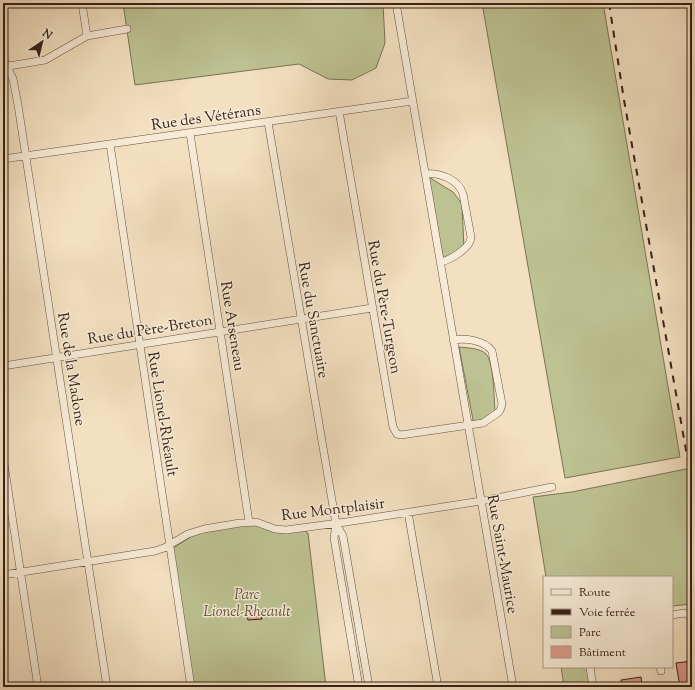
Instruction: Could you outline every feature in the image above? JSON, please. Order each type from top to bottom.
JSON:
[{"type":"street","points":[[82,3],[87,36]]},
{"type":"street","name":"Rue Saint-Maurice","points":[[396,3],[512,687]]},
{"type":"street","points":[[5,66],[48,59],[87,36],[127,29]]},
{"type":"street","name":"Rue de la Madone","points":[[3,58],[5,66],[13,79],[26,156],[107,687]]},
{"type":"street","name":"Rue des Vétérans","points":[[3,159],[413,101]]},
{"type":"street","name":"Rue du Père-Turgeon","points":[[339,111],[392,427],[395,432],[401,435],[468,426]]},
{"type":"street","name":"Rue du Sanctuaire","points":[[268,122],[336,524],[334,538],[359,687]]},
{"type":"street","name":"Rue Arseneau","points":[[190,133],[249,522]]},
{"type":"street","name":"Rue Lionel-Rhéault","points":[[110,144],[191,687]]},
{"type":"street","points":[[426,174],[440,174],[459,186],[463,192],[471,237],[470,242],[466,247],[450,259],[441,262]]},
{"type":"street","name":"Rue du Père-Breton","points":[[3,366],[372,308]]},
{"type":"street","points":[[454,340],[467,339],[484,344],[491,349],[494,355],[502,404],[502,408],[497,414],[486,422],[468,426]]},
{"type":"street","points":[[3,457],[38,687]]},
{"type":"street","name":"Rue Montplaisir","points":[[3,575],[155,551],[193,532],[249,522],[282,530],[336,524],[481,501],[552,487]]},
{"type":"street","points":[[408,512],[438,687]]},
{"type":"street","name":"Rue du Sanctuaire","points":[[336,524],[343,536],[369,687]]},
{"type":"street","points":[[673,615],[684,613],[692,616]]},
{"type":"street","points":[[351,640],[360,638]]},
{"type":"street","points":[[590,668],[593,687]]},
{"type":"green space","points":[[123,3],[383,3],[385,43],[376,68],[352,80],[328,79],[299,64],[135,85]]},
{"type":"green space","points":[[482,3],[603,3],[680,457],[565,478]]},
{"type":"green space","points":[[427,176],[453,192],[462,204],[464,249],[444,262]]},
{"type":"green space","points":[[459,347],[483,352],[489,358],[491,365],[495,412],[474,425]]},
{"type":"green space","points":[[691,468],[692,604],[673,606],[673,576],[546,576],[533,497],[572,492]]},
{"type":"green space","name":"Parc Lionel-Rheault","points":[[249,523],[302,529],[308,533],[326,687],[192,687],[173,548],[197,533]]},
{"type":"green space","points":[[561,668],[594,668],[592,687],[564,686]]},
{"type":"building","points":[[259,609],[262,619],[248,620],[245,610]]},
{"type":"building","points":[[692,661],[692,687],[680,687],[676,663]]},
{"type":"building","points":[[641,677],[642,687],[622,687],[621,680]]},
{"type":"railway","points":[[609,3],[624,100],[692,484]]}]
